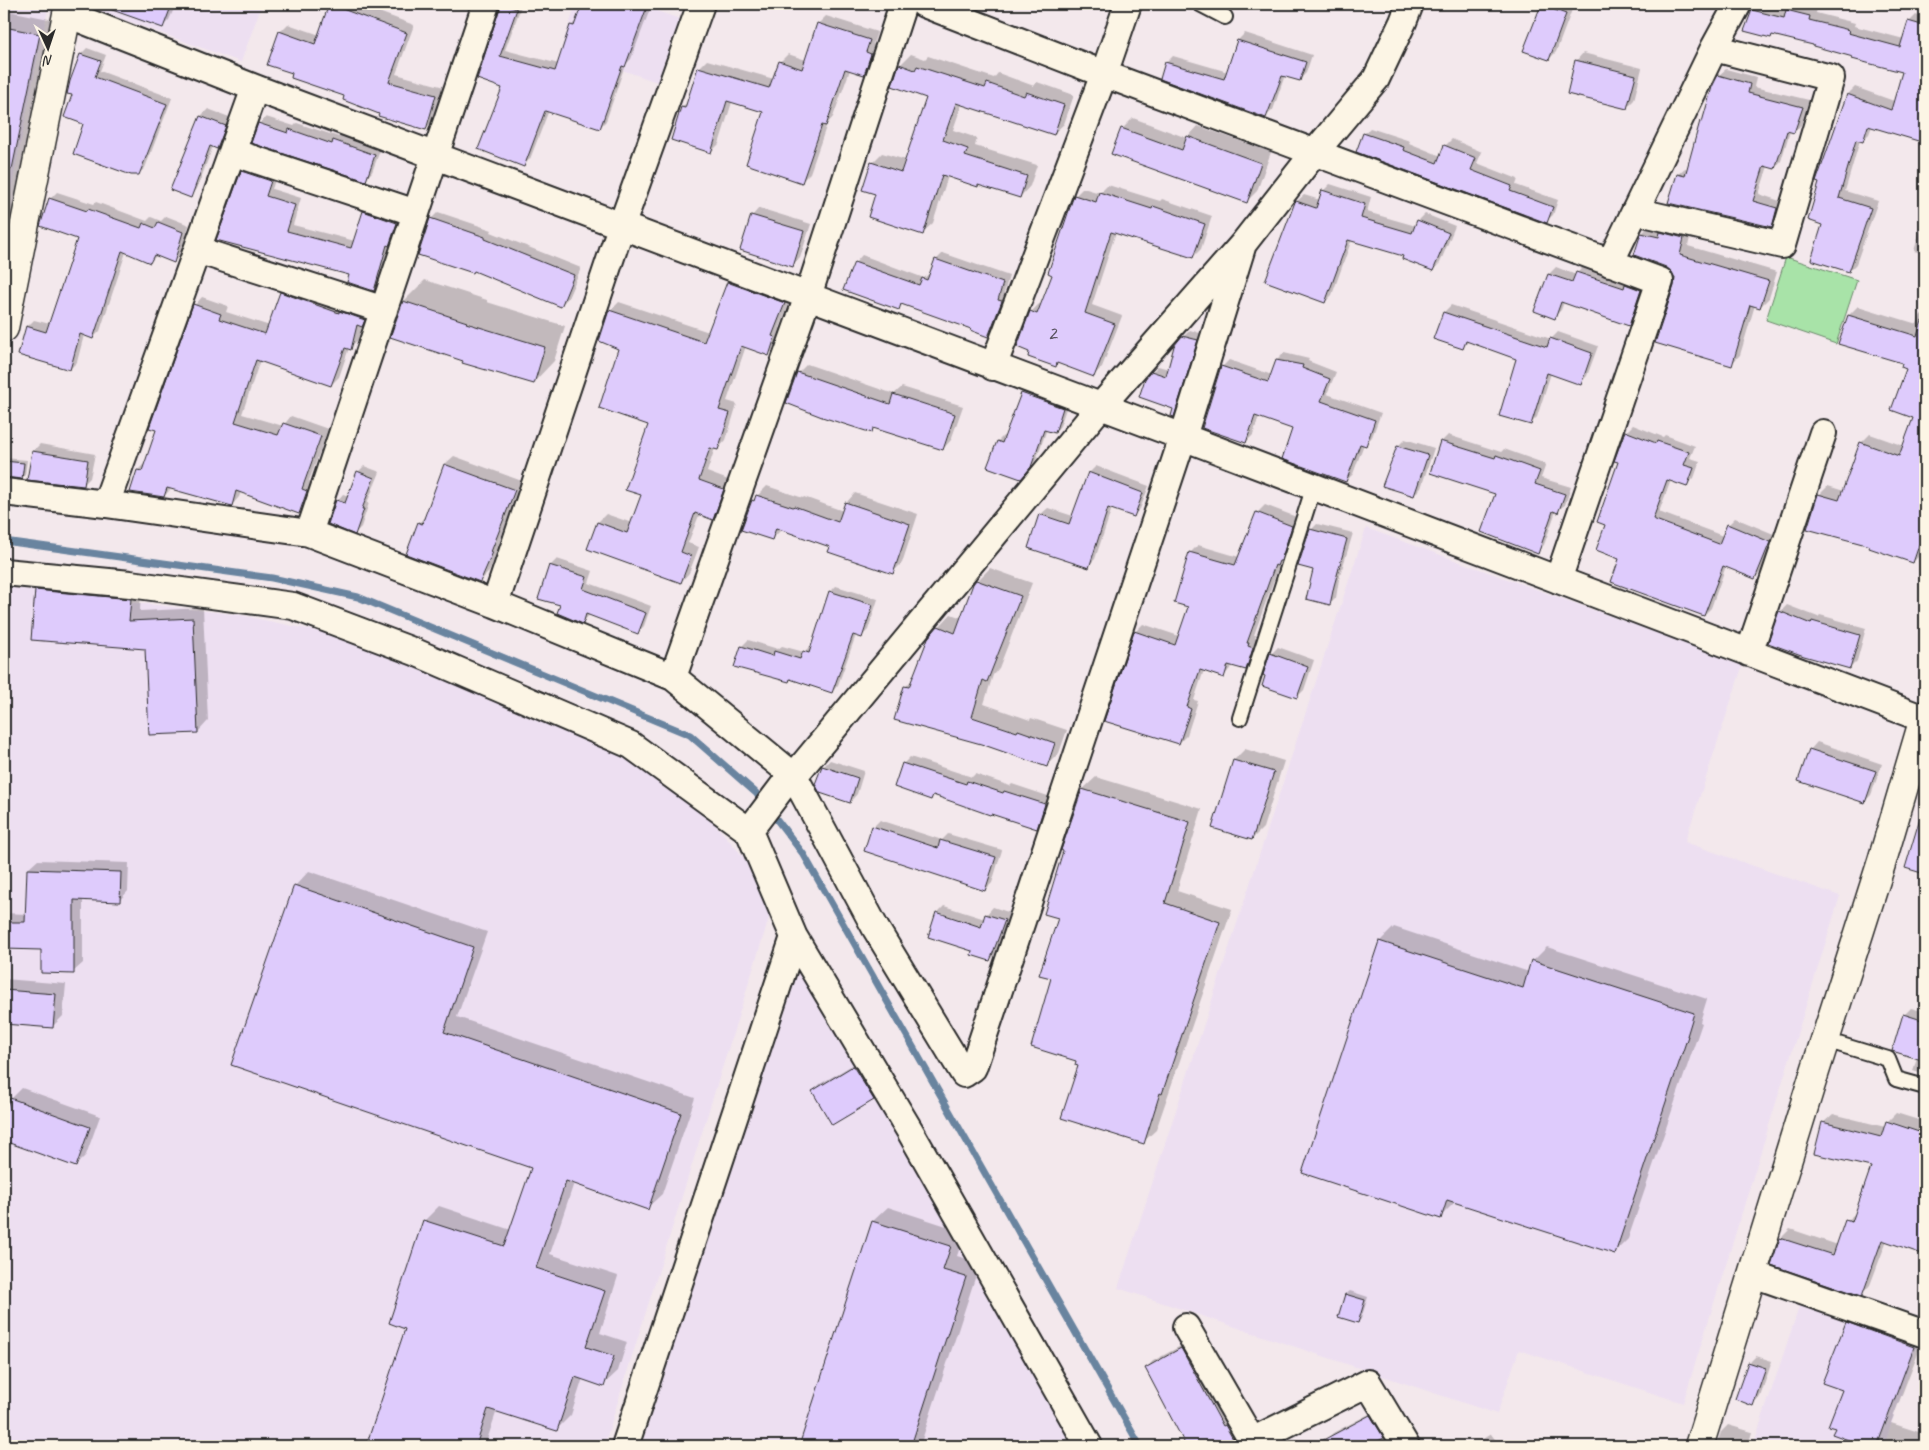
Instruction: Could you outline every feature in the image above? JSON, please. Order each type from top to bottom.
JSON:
[{"type":"street","points":[[309,533],[486,4]]},
{"type":"street","points":[[495,604],[621,227],[702,4]]},
{"type":"street","points":[[673,677],[808,296],[903,4]]},
{"type":"street","points":[[924,4],[1104,74],[1660,281],[1558,580]]},
{"type":"street","points":[[993,367],[1104,74],[1128,4]]},
{"type":"street","points":[[748,831],[1100,407],[1242,244],[1376,79],[1410,4]]},
{"type":"street","points":[[1610,263],[1714,48],[1738,4]]},
{"type":"street","points":[[4,328],[68,9],[255,88],[993,367],[1314,486],[1749,653],[1925,717],[1882,861],[1699,1446]]},
{"type":"street","points":[[1635,211],[1782,245],[1831,78],[1714,48]]},
{"type":"street","points":[[106,504],[255,88]]},
{"type":"street","points":[[232,152],[416,213]]},
{"type":"street","points":[[4,492],[106,504],[309,533],[495,604],[673,677],[788,781],[964,1074],[973,1068],[1183,437],[1242,244]]},
{"type":"street","points":[[197,250],[384,310]]},
{"type":"street","points":[[1749,653],[1823,433]]},
{"type":"street","points":[[4,572],[130,584],[293,606],[415,652],[631,745],[748,831],[794,937],[910,1131],[1089,1446]]},
{"type":"street","points":[[624,1446],[794,937]]},
{"type":"street","points":[[1753,1274],[1925,1334]]},
{"type":"street","points":[[1186,1327],[1254,1444],[1368,1383],[1406,1446]]},
{"type":"lane","points":[[1200,4],[1225,17]]},
{"type":"lane","points":[[1240,718],[1314,486]]},
{"type":"lane","points":[[1825,1040],[1888,1059],[1896,1079],[1925,1087]]},
{"type":"shaded area","points":[[4,4],[49,4],[4,224]]},
{"type":"shaded area","points":[[87,4],[262,4],[241,62],[87,6]]},
{"type":"shaded area","points":[[576,4],[636,4],[680,19],[657,82],[561,49]]},
{"type":"shaded area","points":[[1366,528],[1743,664],[1685,842],[1840,896],[1683,1403],[1519,1350],[1497,1414],[1118,1288]]},
{"type":"shaded area","points":[[4,587],[240,615],[336,635],[627,755],[699,806],[761,877],[770,915],[604,1446],[4,1446]]},
{"type":"shaded area","points":[[799,960],[1078,1446],[641,1446]]},
{"type":"shaded area","points":[[1800,1304],[1918,1343],[1884,1446],[1753,1446]]},
{"type":"green space","points":[[1786,257],[1857,280],[1836,344],[1766,320]]},
{"type":"building","points":[[102,4],[172,4],[163,28],[101,6]]},
{"type":"building","points":[[329,4],[407,33],[389,82],[436,95],[426,130],[378,116],[379,114],[343,100],[344,96],[291,78],[292,73],[267,65],[279,31],[315,44]]},
{"type":"building","points":[[501,4],[517,9],[500,56],[555,71],[570,25],[574,26],[582,4],[648,4],[625,67],[622,66],[600,129],[545,111],[524,167],[478,149],[502,88],[477,79]]},
{"type":"building","points":[[1541,5],[1566,14],[1549,60],[1523,51]]},
{"type":"building","points":[[1752,10],[1784,18],[1786,10],[1810,16],[1809,20],[1849,30],[1848,33],[1900,47],[1908,21],[1925,26],[1925,143],[1868,126],[1863,142],[1856,140],[1839,198],[1871,208],[1849,272],[1811,260],[1822,225],[1808,220],[1819,183],[1816,182],[1847,94],[1891,110],[1902,72],[1852,59],[1853,57],[1813,45],[1772,35],[1771,38],[1744,31]]},
{"type":"building","points":[[817,23],[870,40],[866,52],[871,54],[864,75],[845,69],[826,126],[822,125],[802,183],[746,164],[763,112],[727,101],[711,153],[671,140],[681,107],[685,108],[698,67],[769,88],[779,61],[802,69]]},
{"type":"building","points":[[4,27],[40,34],[12,169],[4,168]]},
{"type":"building","points":[[1237,40],[1306,62],[1300,81],[1282,76],[1266,118],[1160,79],[1165,62],[1224,79]]},
{"type":"building","points":[[80,54],[101,61],[95,77],[167,104],[139,175],[131,175],[73,154],[83,124],[64,117],[72,95],[67,94],[70,81]]},
{"type":"building","points":[[1575,60],[1636,75],[1627,109],[1567,94]]},
{"type":"building","points":[[899,64],[915,70],[917,66],[985,88],[987,83],[1024,96],[1026,92],[1064,105],[1054,135],[956,103],[943,140],[968,149],[965,156],[1027,176],[1020,198],[942,175],[923,235],[868,217],[875,194],[862,190],[871,162],[901,172],[926,98],[892,86]]},
{"type":"building","points":[[1718,75],[1750,84],[1748,93],[1803,107],[1794,133],[1787,131],[1775,169],[1764,166],[1753,201],[1777,208],[1772,227],[1668,203],[1677,174],[1685,176],[1700,121],[1702,122],[1712,87]]},
{"type":"building","points":[[200,116],[226,126],[217,149],[210,146],[191,198],[170,190]]},
{"type":"building","points":[[258,123],[288,133],[289,129],[332,144],[333,140],[375,155],[366,181],[251,143]]},
{"type":"building","points":[[1121,128],[1182,150],[1187,136],[1261,163],[1247,203],[1111,154]]},
{"type":"building","points":[[1363,133],[1404,147],[1403,150],[1437,163],[1444,145],[1476,158],[1471,170],[1512,186],[1510,191],[1553,207],[1547,223],[1356,152]]},
{"type":"building","points":[[241,171],[271,181],[266,196],[295,205],[287,231],[351,248],[363,211],[397,223],[389,246],[387,245],[374,291],[347,282],[349,275],[216,240]]},
{"type":"building","points":[[1322,190],[1365,204],[1361,218],[1412,233],[1417,220],[1449,233],[1433,271],[1402,259],[1403,256],[1348,240],[1325,303],[1265,281],[1295,202],[1316,208]]},
{"type":"building","points":[[1099,192],[1152,209],[1153,206],[1205,224],[1193,258],[1111,232],[1085,313],[1115,324],[1094,377],[1057,363],[1056,367],[1028,357],[1029,352],[1017,347],[1030,311],[1037,314],[1052,275],[1048,273],[1074,195],[1096,202]]},
{"type":"building","points":[[49,198],[87,211],[88,209],[141,228],[143,223],[155,228],[158,222],[183,232],[174,263],[154,255],[150,263],[122,251],[93,339],[80,334],[70,370],[18,355],[26,326],[46,332],[77,239],[40,226]]},
{"type":"building","points":[[751,215],[804,231],[793,267],[740,250]]},
{"type":"building","points":[[430,218],[485,237],[485,239],[574,275],[561,307],[474,271],[473,273],[418,255]]},
{"type":"building","points":[[1660,232],[1684,238],[1680,255],[1769,281],[1760,308],[1750,305],[1732,366],[1655,343],[1675,278],[1666,267],[1634,255],[1641,233],[1659,237]]},
{"type":"building","points":[[935,259],[1003,283],[998,300],[1002,301],[988,337],[901,304],[899,310],[843,290],[854,262],[919,285],[922,278],[927,280]]},
{"type":"building","points":[[1576,272],[1624,288],[1625,284],[1641,290],[1629,326],[1561,302],[1555,319],[1534,311],[1548,274],[1572,282]]},
{"type":"building","points":[[727,282],[785,303],[772,336],[775,337],[769,356],[741,346],[719,410],[730,413],[718,450],[710,448],[699,480],[724,489],[713,520],[695,513],[681,552],[691,556],[681,583],[587,549],[597,522],[627,533],[641,495],[625,490],[648,425],[599,408],[618,349],[599,341],[609,310],[704,342]]},
{"type":"building","points":[[280,292],[365,320],[362,327],[357,325],[351,350],[345,348],[331,386],[256,360],[235,422],[278,435],[283,423],[321,436],[302,489],[307,491],[299,514],[236,491],[232,506],[167,488],[164,497],[130,492],[137,470],[142,471],[156,430],[149,428],[193,304],[221,314],[219,319],[265,334]]},
{"type":"building","points":[[403,301],[466,323],[545,347],[534,384],[462,363],[463,361],[390,337]]},
{"type":"building","points":[[1443,312],[1547,347],[1550,338],[1592,353],[1581,385],[1547,373],[1531,425],[1499,416],[1516,359],[1466,341],[1463,349],[1433,339]]},
{"type":"building","points":[[1848,315],[1917,336],[1922,321],[1925,322],[1925,527],[1913,563],[1869,548],[1870,546],[1807,529],[1818,494],[1839,500],[1860,442],[1899,456],[1913,418],[1891,410],[1906,369],[1901,367],[1902,363],[1838,344]]},
{"type":"building","points":[[1182,336],[1198,340],[1174,417],[1171,416],[1173,409],[1139,397],[1145,379],[1151,371],[1166,376],[1174,346]]},
{"type":"building","points":[[1276,360],[1303,365],[1302,368],[1330,379],[1321,401],[1375,420],[1366,446],[1360,444],[1346,482],[1282,459],[1292,429],[1255,416],[1246,443],[1202,428],[1221,366],[1268,382]]},
{"type":"building","points":[[797,372],[890,404],[893,394],[955,414],[943,450],[873,428],[872,433],[786,403]]},
{"type":"building","points":[[1021,393],[1063,408],[1055,433],[1044,430],[1031,467],[1021,479],[987,467],[997,441],[1002,443]]},
{"type":"building","points":[[1625,431],[1656,443],[1657,441],[1689,452],[1684,465],[1694,468],[1687,487],[1667,480],[1653,519],[1719,544],[1727,524],[1770,542],[1755,579],[1723,566],[1704,616],[1611,582],[1619,559],[1596,550],[1605,525],[1597,522],[1618,462],[1614,461]]},
{"type":"building","points":[[1440,441],[1495,458],[1496,455],[1540,471],[1535,484],[1565,494],[1558,513],[1553,511],[1538,554],[1481,532],[1495,494],[1430,473]]},
{"type":"building","points":[[1397,446],[1428,455],[1414,496],[1382,486]]},
{"type":"building","points":[[32,451],[88,460],[84,486],[27,480]]},
{"type":"building","points":[[4,461],[24,463],[22,479],[4,477]]},
{"type":"building","points":[[444,464],[515,490],[480,582],[406,554],[418,522],[422,524]]},
{"type":"building","points":[[357,471],[374,478],[362,509],[364,509],[355,535],[328,524],[336,500],[345,503]]},
{"type":"building","points":[[1088,472],[1143,493],[1134,517],[1108,508],[1089,568],[1028,548],[1039,514],[1069,524]]},
{"type":"building","points":[[756,495],[838,522],[845,502],[910,524],[893,574],[828,552],[830,547],[776,528],[772,540],[741,530],[752,500],[754,501]]},
{"type":"building","points":[[1256,512],[1292,526],[1281,561],[1279,561],[1277,566],[1275,565],[1247,643],[1249,643],[1248,646],[1253,648],[1246,670],[1228,665],[1224,678],[1200,670],[1187,707],[1191,709],[1179,744],[1104,721],[1134,631],[1175,645],[1188,607],[1174,603],[1189,552],[1235,565]]},
{"type":"building","points":[[1310,529],[1347,539],[1330,605],[1306,599],[1313,570],[1298,566]]},
{"type":"building","points":[[549,565],[587,577],[583,589],[646,613],[638,634],[586,614],[583,624],[557,613],[560,605],[538,599]]},
{"type":"building","points":[[976,580],[1021,596],[987,682],[983,680],[972,717],[1055,743],[1047,767],[981,744],[894,720],[904,686],[909,687],[928,638],[938,626],[955,633]]},
{"type":"building","points":[[35,590],[131,599],[129,621],[193,618],[198,733],[149,735],[145,649],[31,640]]},
{"type":"building","points":[[829,591],[873,605],[862,638],[853,635],[832,693],[790,679],[789,682],[734,667],[741,646],[773,656],[774,651],[800,659],[803,651],[809,653]]},
{"type":"building","points":[[1779,611],[1811,624],[1812,621],[1860,635],[1850,669],[1804,656],[1768,643]]},
{"type":"building","points":[[1270,653],[1308,667],[1297,698],[1262,686],[1265,676],[1263,675]]},
{"type":"building","points":[[1809,749],[1876,771],[1865,803],[1798,781]]},
{"type":"building","points":[[1233,760],[1274,772],[1252,840],[1212,828]]},
{"type":"building","points":[[902,763],[966,784],[967,781],[1045,804],[1037,829],[933,795],[931,800],[894,787]]},
{"type":"building","points":[[822,766],[858,778],[850,803],[820,793],[815,784]]},
{"type":"building","points":[[1082,789],[1190,822],[1165,903],[1220,922],[1144,1144],[1061,1118],[1078,1066],[1075,1065],[1076,1061],[1031,1047],[1051,978],[1039,975],[1058,918],[1044,914],[1063,851],[1061,850]]},
{"type":"building","points":[[1920,818],[1925,818],[1925,874],[1905,868]]},
{"type":"building","points":[[872,826],[938,848],[940,840],[996,857],[985,891],[864,851]]},
{"type":"building","points":[[27,869],[121,872],[120,902],[74,900],[74,974],[41,973],[41,950],[4,949],[4,922],[25,922]]},
{"type":"building","points":[[294,885],[473,947],[444,1032],[681,1113],[648,1210],[566,1181],[536,1268],[605,1291],[586,1347],[614,1356],[604,1387],[575,1377],[557,1431],[488,1409],[476,1446],[366,1446],[405,1329],[389,1323],[423,1220],[504,1246],[531,1168],[231,1065]]},
{"type":"building","points":[[936,912],[981,927],[985,914],[1005,920],[990,961],[971,955],[972,951],[928,937]]},
{"type":"building","points":[[1379,941],[1523,988],[1531,960],[1694,1013],[1615,1254],[1447,1200],[1441,1219],[1302,1173]]},
{"type":"building","points":[[4,990],[56,994],[53,1028],[4,1024]]},
{"type":"building","points":[[1903,1014],[1925,1021],[1925,1061],[1892,1051]]},
{"type":"building","points":[[853,1066],[874,1100],[832,1125],[812,1091]]},
{"type":"building","points":[[10,1098],[90,1127],[76,1167],[4,1141],[4,1115]]},
{"type":"building","points":[[1886,1121],[1925,1134],[1925,1255],[1882,1240],[1862,1296],[1771,1265],[1780,1238],[1833,1255],[1845,1220],[1852,1222],[1871,1167],[1814,1154],[1822,1122],[1881,1137]]},
{"type":"building","points":[[872,1221],[951,1246],[943,1270],[966,1277],[911,1446],[799,1446]]},
{"type":"building","points":[[1345,1294],[1365,1300],[1358,1323],[1338,1317]]},
{"type":"building","points":[[1846,1322],[1914,1347],[1877,1446],[1865,1446],[1832,1434],[1835,1428],[1828,1426],[1842,1390],[1822,1383]]},
{"type":"building","points":[[1181,1348],[1223,1426],[1225,1425],[1237,1446],[1186,1446],[1145,1368]]},
{"type":"building","points":[[1748,1362],[1766,1368],[1753,1406],[1735,1399]]},
{"type":"building","points":[[1370,1415],[1384,1438],[1368,1446],[1312,1446]]},
{"type":"waterway","points":[[4,541],[272,578],[358,597],[690,735],[756,793],[764,803]]},
{"type":"waterway","points":[[771,812],[804,855],[1140,1446]]}]
